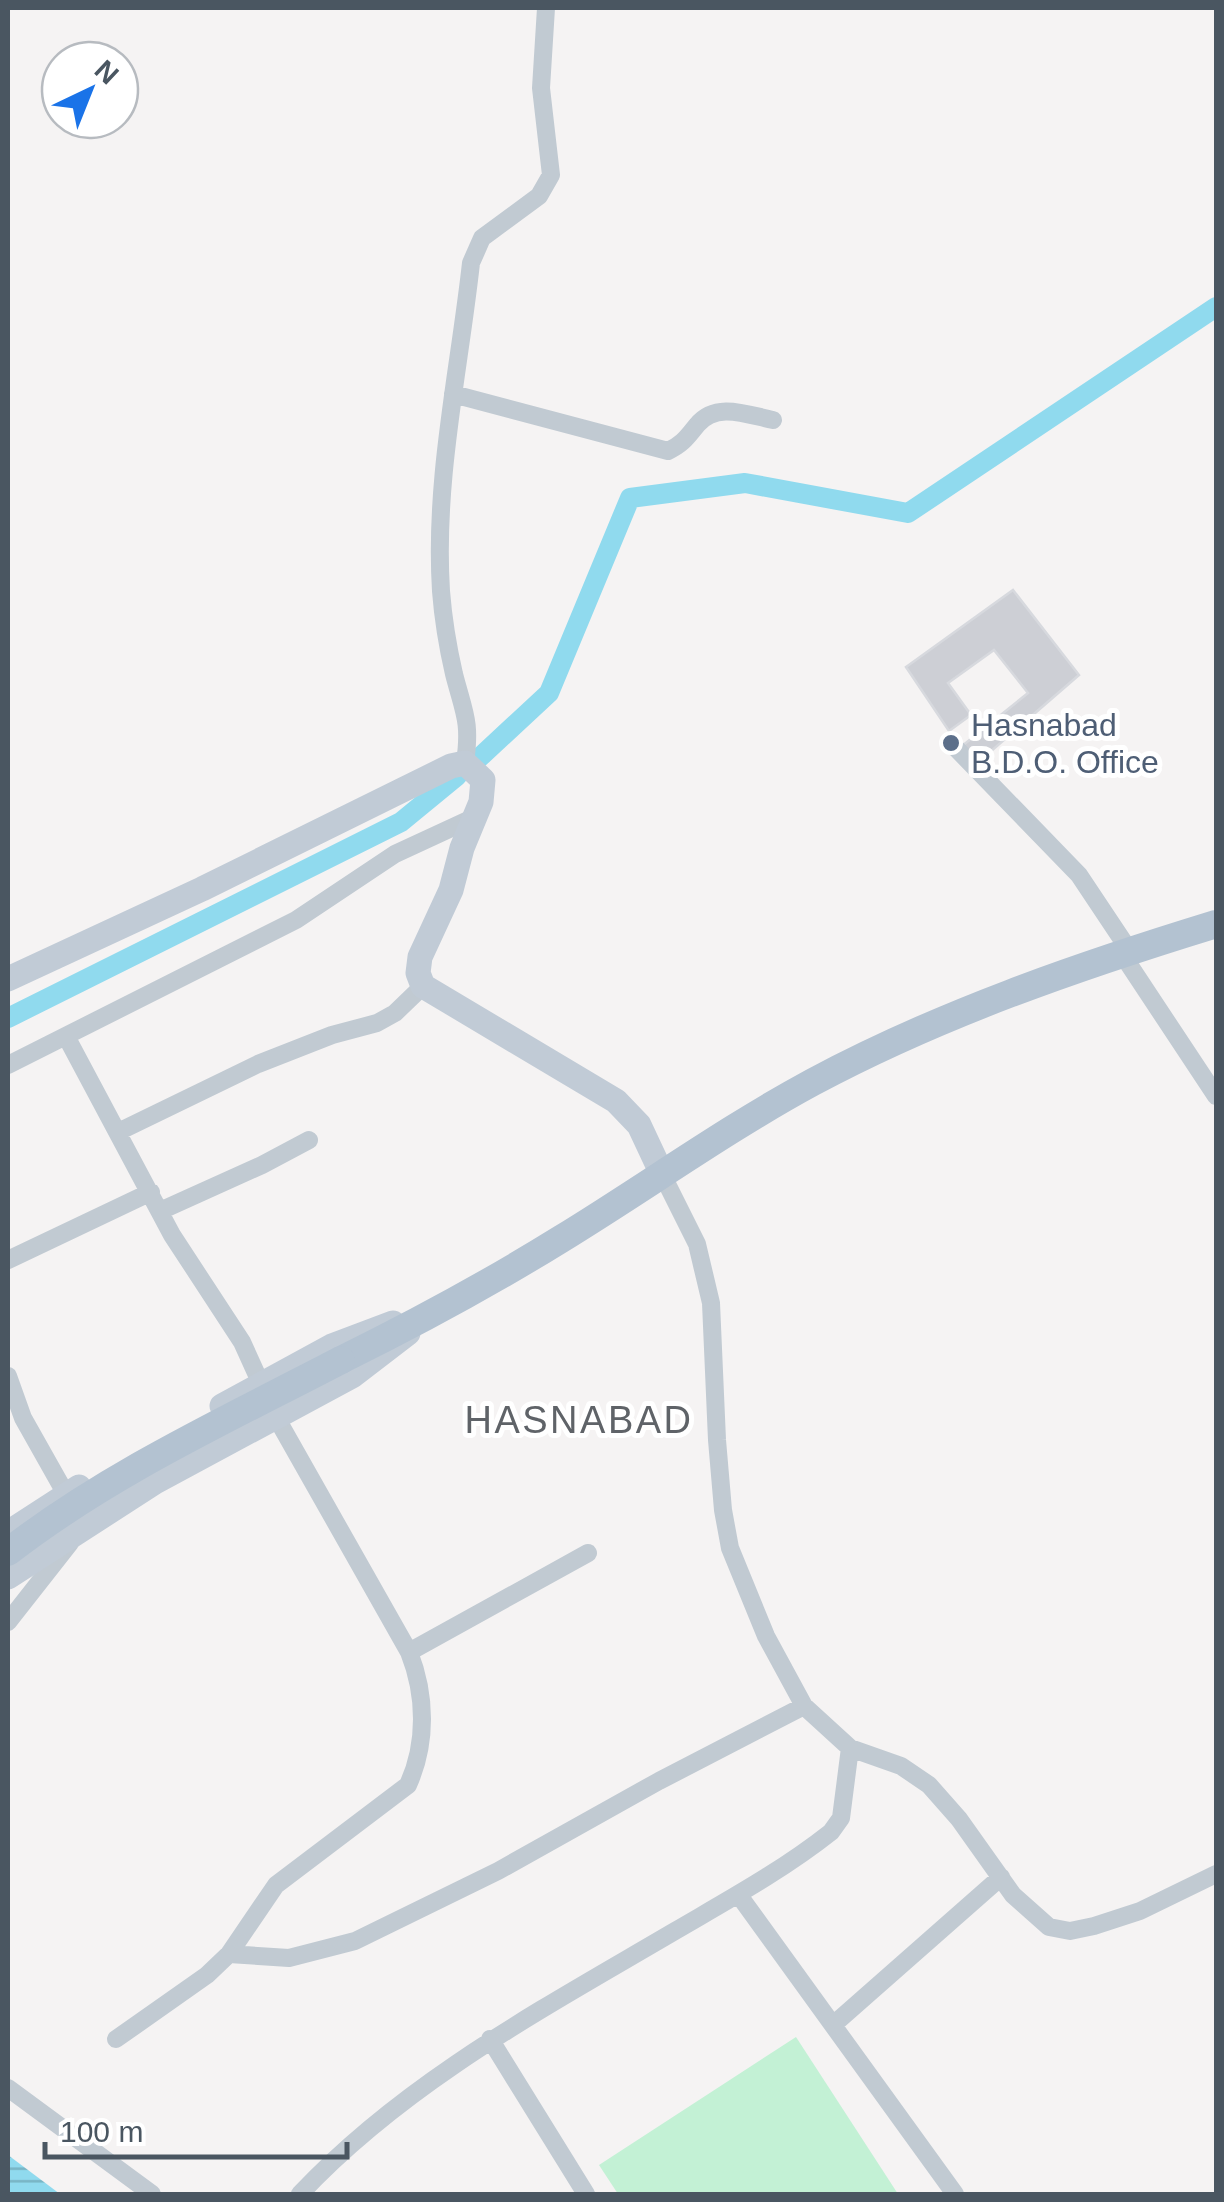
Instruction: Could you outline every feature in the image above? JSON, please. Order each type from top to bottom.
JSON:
[{"type":"main road","points":[[8,1552],[79,1501],[139,1465],[427,1317],[558,1241],[661,1172],[810,1084],[932,1024],[1126,952],[1216,924]]},
{"type":"street","points":[[464,763],[468,714],[454,674],[441,591],[444,448],[471,263],[482,238],[539,196],[551,175],[541,88],[546,8]]},
{"type":"street","points":[[453,394],[668,451],[684,444],[701,420],[714,412],[773,420]]},
{"type":"street","points":[[951,743],[1078,875],[1216,1096]]},
{"type":"street","points":[[464,763],[484,780],[481,802],[451,890],[420,957],[418,973],[423,986],[616,1101],[639,1125],[697,1244],[708,1286],[723,1510],[730,1548],[766,1636],[804,1706],[850,1748],[902,1766],[929,1784],[1035,1918],[1049,1927],[1070,1931],[1140,1911],[1216,1874]]},
{"type":"street","points":[[8,979],[464,763]]},
{"type":"street","points":[[8,1065],[296,920],[395,854],[475,817]]},
{"type":"street","points":[[118,1132],[258,1064],[377,1022],[395,1013],[423,986]]},
{"type":"street","points":[[67,1038],[198,1279],[242,1342],[276,1417],[409,1652],[420,1679],[422,1704],[418,1762],[408,1785],[276,1885],[230,1954],[116,2039]]},
{"type":"street","points":[[160,1210],[309,1140]]},
{"type":"street","points":[[8,1260],[151,1192]]},
{"type":"street","points":[[8,1533],[66,1495],[262,1385],[359,1335],[399,1321],[427,1317]]},
{"type":"street","points":[[8,1577],[155,1482],[352,1376],[427,1317]]},
{"type":"street","points":[[8,1376],[23,1418],[84,1526]]},
{"type":"street","points":[[8,1622],[84,1526]]},
{"type":"street","points":[[409,1652],[588,1554]]},
{"type":"street","points":[[230,1954],[289,1958],[355,1941],[498,1870],[659,1780],[804,1706]]},
{"type":"street","points":[[300,2194],[353,2142],[490,2040],[738,1894],[831,1832],[841,1818],[850,1748]]},
{"type":"street","points":[[833,2025],[1001,1877]]},
{"type":"street","points":[[738,1894],[955,2194]]},
{"type":"street","points":[[490,2040],[586,2194]]},
{"type":"street","points":[[8,2088],[152,2194]]},
{"type":"green space","points":[[796,2037],[898,2194],[618,2194],[599,2165]]},
{"type":"water","points":[[8,2155],[60,2194],[8,2194]]},
{"type":"building","points":[[1013,590],[1079,675],[975,765],[962,746],[1028,693],[994,650],[948,683],[971,715],[949,731],[906,667]]},
{"type":"waterway","points":[[479,758],[549,693],[630,498],[745,483],[908,513],[1216,307]]},
{"type":"waterway","points":[[8,1018],[401,822],[457,776]]},
{"type":"place","name":"Hasnabad B.D.O. Office","points":[[951,743]]},
{"type":"district","name":"HASNABAD","points":[[579,1420]]}]
